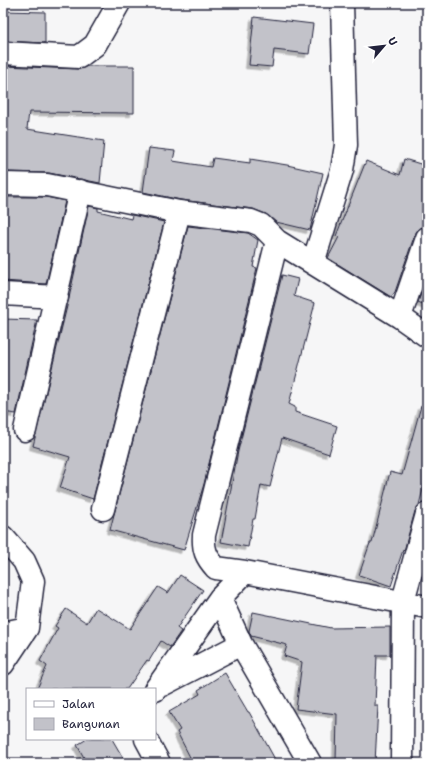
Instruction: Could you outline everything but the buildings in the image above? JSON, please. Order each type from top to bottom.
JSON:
[{"type":"street","points":[[3,52],[78,57],[95,45],[119,3]]},
{"type":"street","points":[[312,263],[342,170],[346,145],[342,3]]},
{"type":"street","points":[[3,184],[47,185],[180,212],[251,222],[261,225],[276,241],[400,317],[427,336]]},
{"type":"street","points":[[25,430],[57,297],[80,191]]},
{"type":"street","points":[[103,509],[180,212]]},
{"type":"street","points":[[400,317],[427,238]]},
{"type":"street","points":[[276,241],[204,536],[203,548],[205,555],[216,568],[403,601],[427,607]]},
{"type":"street","points":[[3,294],[57,297]]},
{"type":"street","points":[[402,763],[403,601],[427,514]]},
{"type":"street","points":[[3,537],[24,561],[33,581],[27,628],[3,664]]},
{"type":"street","points":[[156,688],[220,598],[245,572]]},
{"type":"street","points":[[220,598],[241,644],[310,763]]},
{"type":"street","points":[[3,633],[27,628]]},
{"type":"street","points":[[156,688],[241,644]]},
{"type":"street","points":[[147,740],[159,763]]}]
